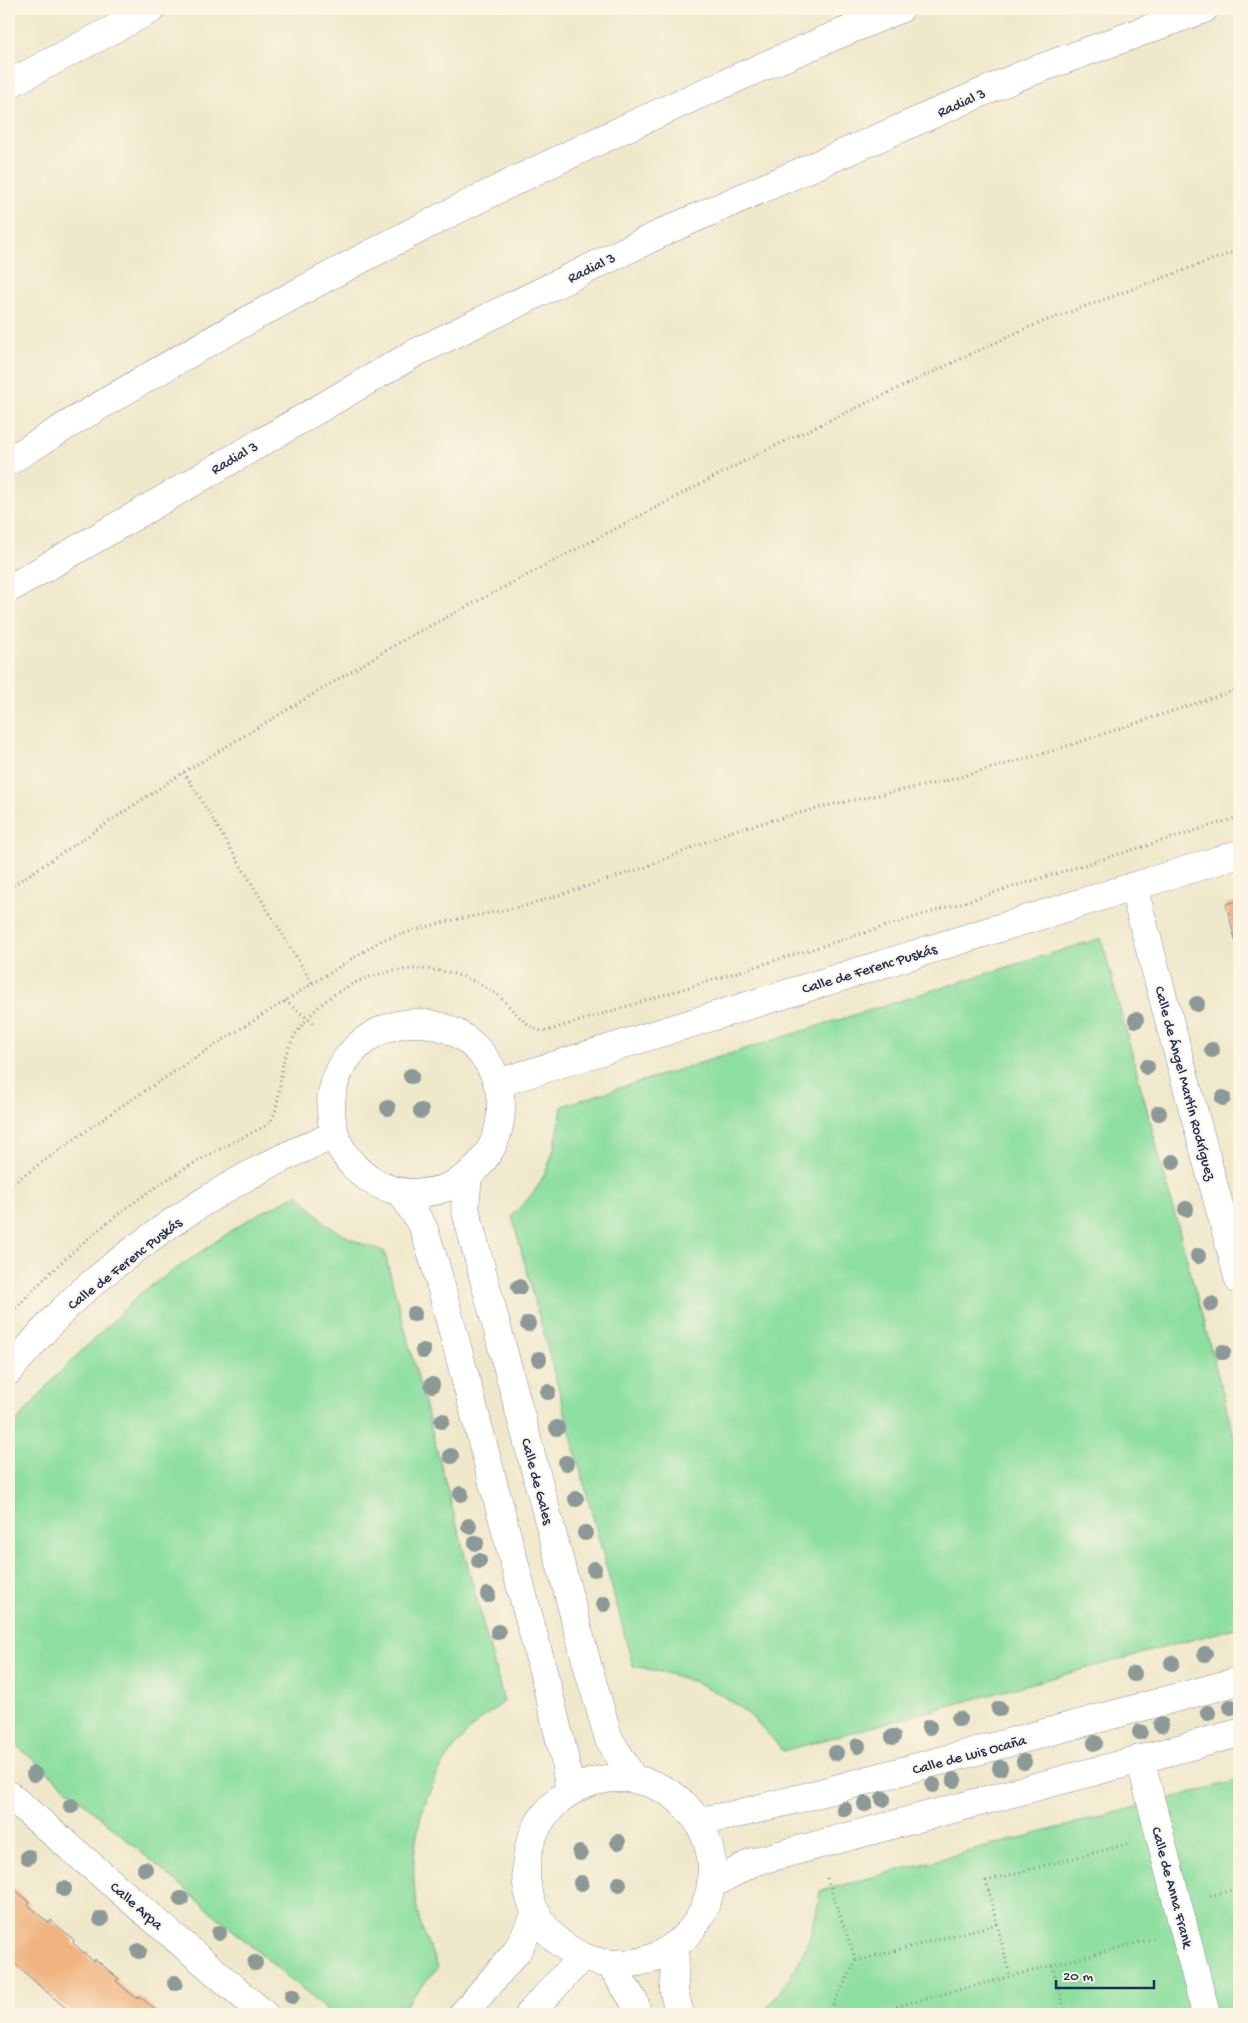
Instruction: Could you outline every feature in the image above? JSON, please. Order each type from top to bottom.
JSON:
[{"type":"main road","points":[[9,84],[152,9]]},
{"type":"main road","points":[[9,461],[98,406],[358,261],[618,131],[900,9]]},
{"type":"main road","name":"Radial 3","points":[[9,589],[259,442],[432,344],[668,230],[1004,83],[1204,9]]},
{"type":"main road","name":"Calle de Ferenc Puskás","points":[[498,1083],[1239,854]]},
{"type":"main road","name":"Calle de Ángel Martín Rodríguez","points":[[1133,886],[1239,1280]]},
{"type":"main road","points":[[418,1022],[445,1027],[453,1031],[468,1040],[487,1059],[498,1083],[502,1109],[497,1134],[486,1157],[468,1176],[448,1187],[425,1193],[402,1193],[380,1186],[361,1173],[345,1156],[335,1135],[330,1108],[335,1081],[348,1056],[368,1038],[392,1026],[418,1022]]},
{"type":"main road","name":"Calle de Ferenc Puskás","points":[[9,1371],[33,1342],[81,1294],[166,1226],[254,1173],[310,1145],[335,1135]]},
{"type":"main road","name":"Calle de Gales","points":[[468,1176],[465,1208],[589,1671],[609,1739],[634,1778]]},
{"type":"main road","points":[[402,1193],[423,1227],[435,1264],[546,1682],[564,1756],[570,1792]]},
{"type":"main road","name":"Calle de Luis Ocaña","points":[[698,1821],[787,1802],[1239,1681]]},
{"type":"main road","points":[[711,1885],[753,1862],[1239,1733]]},
{"type":"main road","name":"Calle de Anna Frank","points":[[1140,1759],[1206,2014]]},
{"type":"main road","points":[[611,1778],[634,1778],[670,1792],[686,1805],[698,1821],[708,1841],[712,1863],[711,1885],[707,1903],[699,1918],[675,1945],[655,1957],[633,1963],[610,1964],[582,1957],[564,1946],[548,1932],[536,1914],[528,1892],[526,1870],[529,1846],[538,1825],[551,1806],[570,1792],[590,1782],[611,1778]]},
{"type":"main road","name":"Calle Arpa","points":[[9,1795],[264,2014]]},
{"type":"main road","points":[[464,2014],[517,1951],[536,1914]]},
{"type":"main road","points":[[675,1945],[674,1992],[680,2014]]},
{"type":"main road","points":[[529,2014],[582,1957]]},
{"type":"main road","points":[[610,1964],[634,2001],[637,2014]]},
{"type":"path","points":[[9,888],[184,772],[405,638],[760,453],[1029,327],[1239,250]]},
{"type":"path","points":[[9,1186],[114,1111],[382,940],[440,923],[529,905],[646,867],[732,830],[834,804],[946,781],[1052,751],[1239,689]]},
{"type":"path","points":[[184,772],[312,984]]},
{"type":"path","points":[[9,1316],[84,1242],[118,1216],[196,1162],[267,1125],[275,1115],[279,1081],[286,1055],[308,1019],[328,999],[353,983],[391,971],[427,968],[451,973],[495,993],[507,1002],[528,1026],[540,1032],[547,1031],[1239,817]]},
{"type":"path","points":[[285,1001],[316,1025]]},
{"type":"path","points":[[1010,1976],[986,1880],[1132,1843]]},
{"type":"path","points":[[827,1878],[856,1960],[828,2014]]},
{"type":"path","points":[[1210,1896],[1239,1888]]},
{"type":"path","points":[[856,1960],[997,1924]]},
{"type":"path","points":[[896,2014],[894,2007],[1156,1937]]},
{"type":"path","points":[[1052,1965],[1066,2014]]},
{"type":"green space","points":[[1101,938],[1239,1454],[1239,1627],[783,1751],[750,1716],[734,1703],[717,1693],[680,1677],[633,1666],[512,1216],[533,1193],[545,1173],[556,1140],[562,1106]]},
{"type":"green space","points":[[298,1194],[327,1225],[357,1242],[384,1251],[504,1702],[480,1720],[459,1742],[444,1763],[432,1786],[423,1811],[417,1836],[414,1888],[420,1921],[438,1967],[398,2014],[331,2014],[9,1739],[9,1431],[56,1376],[142,1292],[249,1219]]},
{"type":"green space","points":[[1239,1780],[1239,2014],[761,2014],[784,1986],[801,1957],[813,1927],[820,1891]]},
{"type":"building","points":[[1239,901],[1239,955],[1226,904]]},
{"type":"building","points":[[9,1884],[30,1903],[28,1905],[49,1923],[51,1920],[74,1940],[73,1943],[93,1961],[95,1959],[119,1979],[116,1981],[137,1999],[139,1996],[160,2014],[73,2014],[48,1993],[9,1959]]}]
